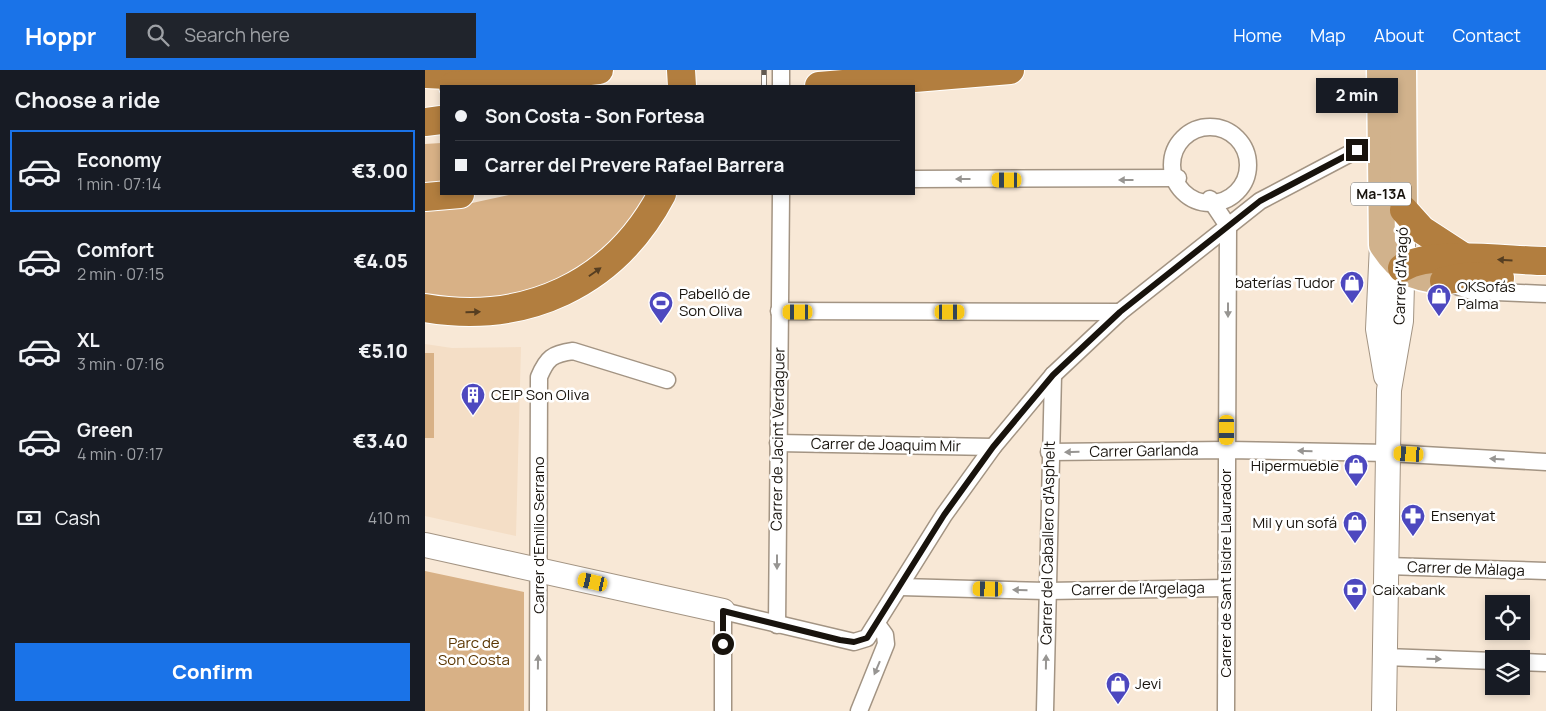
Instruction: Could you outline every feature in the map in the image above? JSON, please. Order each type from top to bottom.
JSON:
[{"type":"highway","points":[[425,74],[447,75],[462,85],[599,70]]},
{"type":"highway","points":[[681,70],[682,85]]},
{"type":"highway","points":[[835,85],[1010,70]]},
{"type":"highway","points":[[425,90],[440,88]]},
{"type":"highway","points":[[425,122],[440,120]]},
{"type":"highway","points":[[425,197],[448,195]]},
{"type":"highway","points":[[425,308],[473,313],[527,305],[553,297],[577,285],[620,252],[638,233],[661,195]]},
{"type":"highway","points":[[1404,210],[1422,230],[1465,258]]},
{"type":"highway","points":[[1546,261],[1465,258],[1414,261],[1422,276],[1546,279]]},
{"type":"main road","name":"Carrer d'Aragó","points":[[1380,70],[1381,245],[1378,329],[1389,390]]},
{"type":"main road","name":"Carrer d'Aragó","points":[[1384,711],[1389,390],[1401,321],[1402,300],[1422,276],[1404,210],[1403,70]]},
{"type":"main road","points":[[1381,245],[1422,276]]},
{"type":"main road","points":[[1380,292],[1422,276]]},
{"type":"main road","points":[[425,545],[723,611]]},
{"type":"street","points":[[781,70],[781,85]]},
{"type":"street","points":[[1207,127],[1219,128],[1230,132],[1247,152],[1249,166],[1246,180],[1238,192],[1227,200],[1201,203],[1190,198],[1181,190],[1177,179],[1172,168],[1173,156],[1185,136],[1196,130],[1207,127]]},
{"type":"street","points":[[723,711],[723,611],[854,642],[867,638],[901,587],[944,515],[993,447],[1053,375],[1120,312],[1260,201],[1351,153],[1381,143]]},
{"type":"street","points":[[915,179],[1177,179]]},
{"type":"street","name":"Carrer de Jacint Verdaguer","points":[[777,624],[781,195]]},
{"type":"street","points":[[1212,201],[1228,226]]},
{"type":"street","name":"Carrer de Sant Isidre Llaurador","points":[[1225,711],[1228,226]]},
{"type":"street","points":[[1422,276],[1471,291],[1546,294]]},
{"type":"street","points":[[779,312],[1120,312]]},
{"type":"street","name":"Carrer d'Emilio Serrano","points":[[538,711],[539,377],[546,361],[560,353],[573,351],[667,380]]},
{"type":"street","name":"Carrer del Caballero d'Asphelt","points":[[1045,711],[1049,452],[1053,375]]},
{"type":"street","name":"Carrer de Joaquim Mir","points":[[778,443],[993,447]]},
{"type":"street","name":"Carrer Garlanda","points":[[1049,452],[1227,450],[1388,453],[1546,462]]},
{"type":"street","name":"Carrer de Màlaga","points":[[1387,566],[1546,571]]},
{"type":"street","name":"Carrer de l'Argelaga","points":[[901,587],[1047,591],[1226,588]]},
{"type":"street","points":[[859,711],[886,644],[885,635],[877,624]]},
{"type":"street","points":[[1385,657],[1485,661]]},
{"type":"street","points":[[1530,662],[1546,663]]},
{"type":"shaded area","points":[[425,344],[452,348],[521,347],[516,536],[425,516]]},
{"type":"green space","points":[[440,143],[440,186],[425,187],[425,144]]},
{"type":"green space","points":[[509,195],[650,195],[627,229],[564,280],[488,302],[425,295],[425,209],[449,208]]},
{"type":"green space","points":[[425,353],[434,353],[434,438],[425,438]]},
{"type":"green space","name":"Parc de Son Costa","points":[[425,571],[524,592],[524,711],[425,711]]},
{"type":"railway","points":[[764,70],[764,85]]},
{"type":"place","name":"baterías Tudor","points":[[1352,304]]},
{"type":"place","name":"OKSofás Palma","points":[[1439,317]]},
{"type":"place","name":"Pabelló de Son Oliva","points":[[661,324]]},
{"type":"place","name":"CEIP Son Oliva","points":[[473,416]]},
{"type":"place","name":"Hipermueble","points":[[1356,487]]},
{"type":"place","name":"Ensenyat","points":[[1413,537]]},
{"type":"place","name":"Mil y un sofá","points":[[1355,544]]},
{"type":"place","name":"Caixabank","points":[[1355,611]]},
{"type":"place","name":"Jevi","points":[[1118,705]]},
{"type":"route","points":[[723,644],[723,611],[840,640],[854,642],[867,638],[901,587],[944,515],[993,447],[1053,375],[1120,312],[1260,201],[1357,150]]}]
